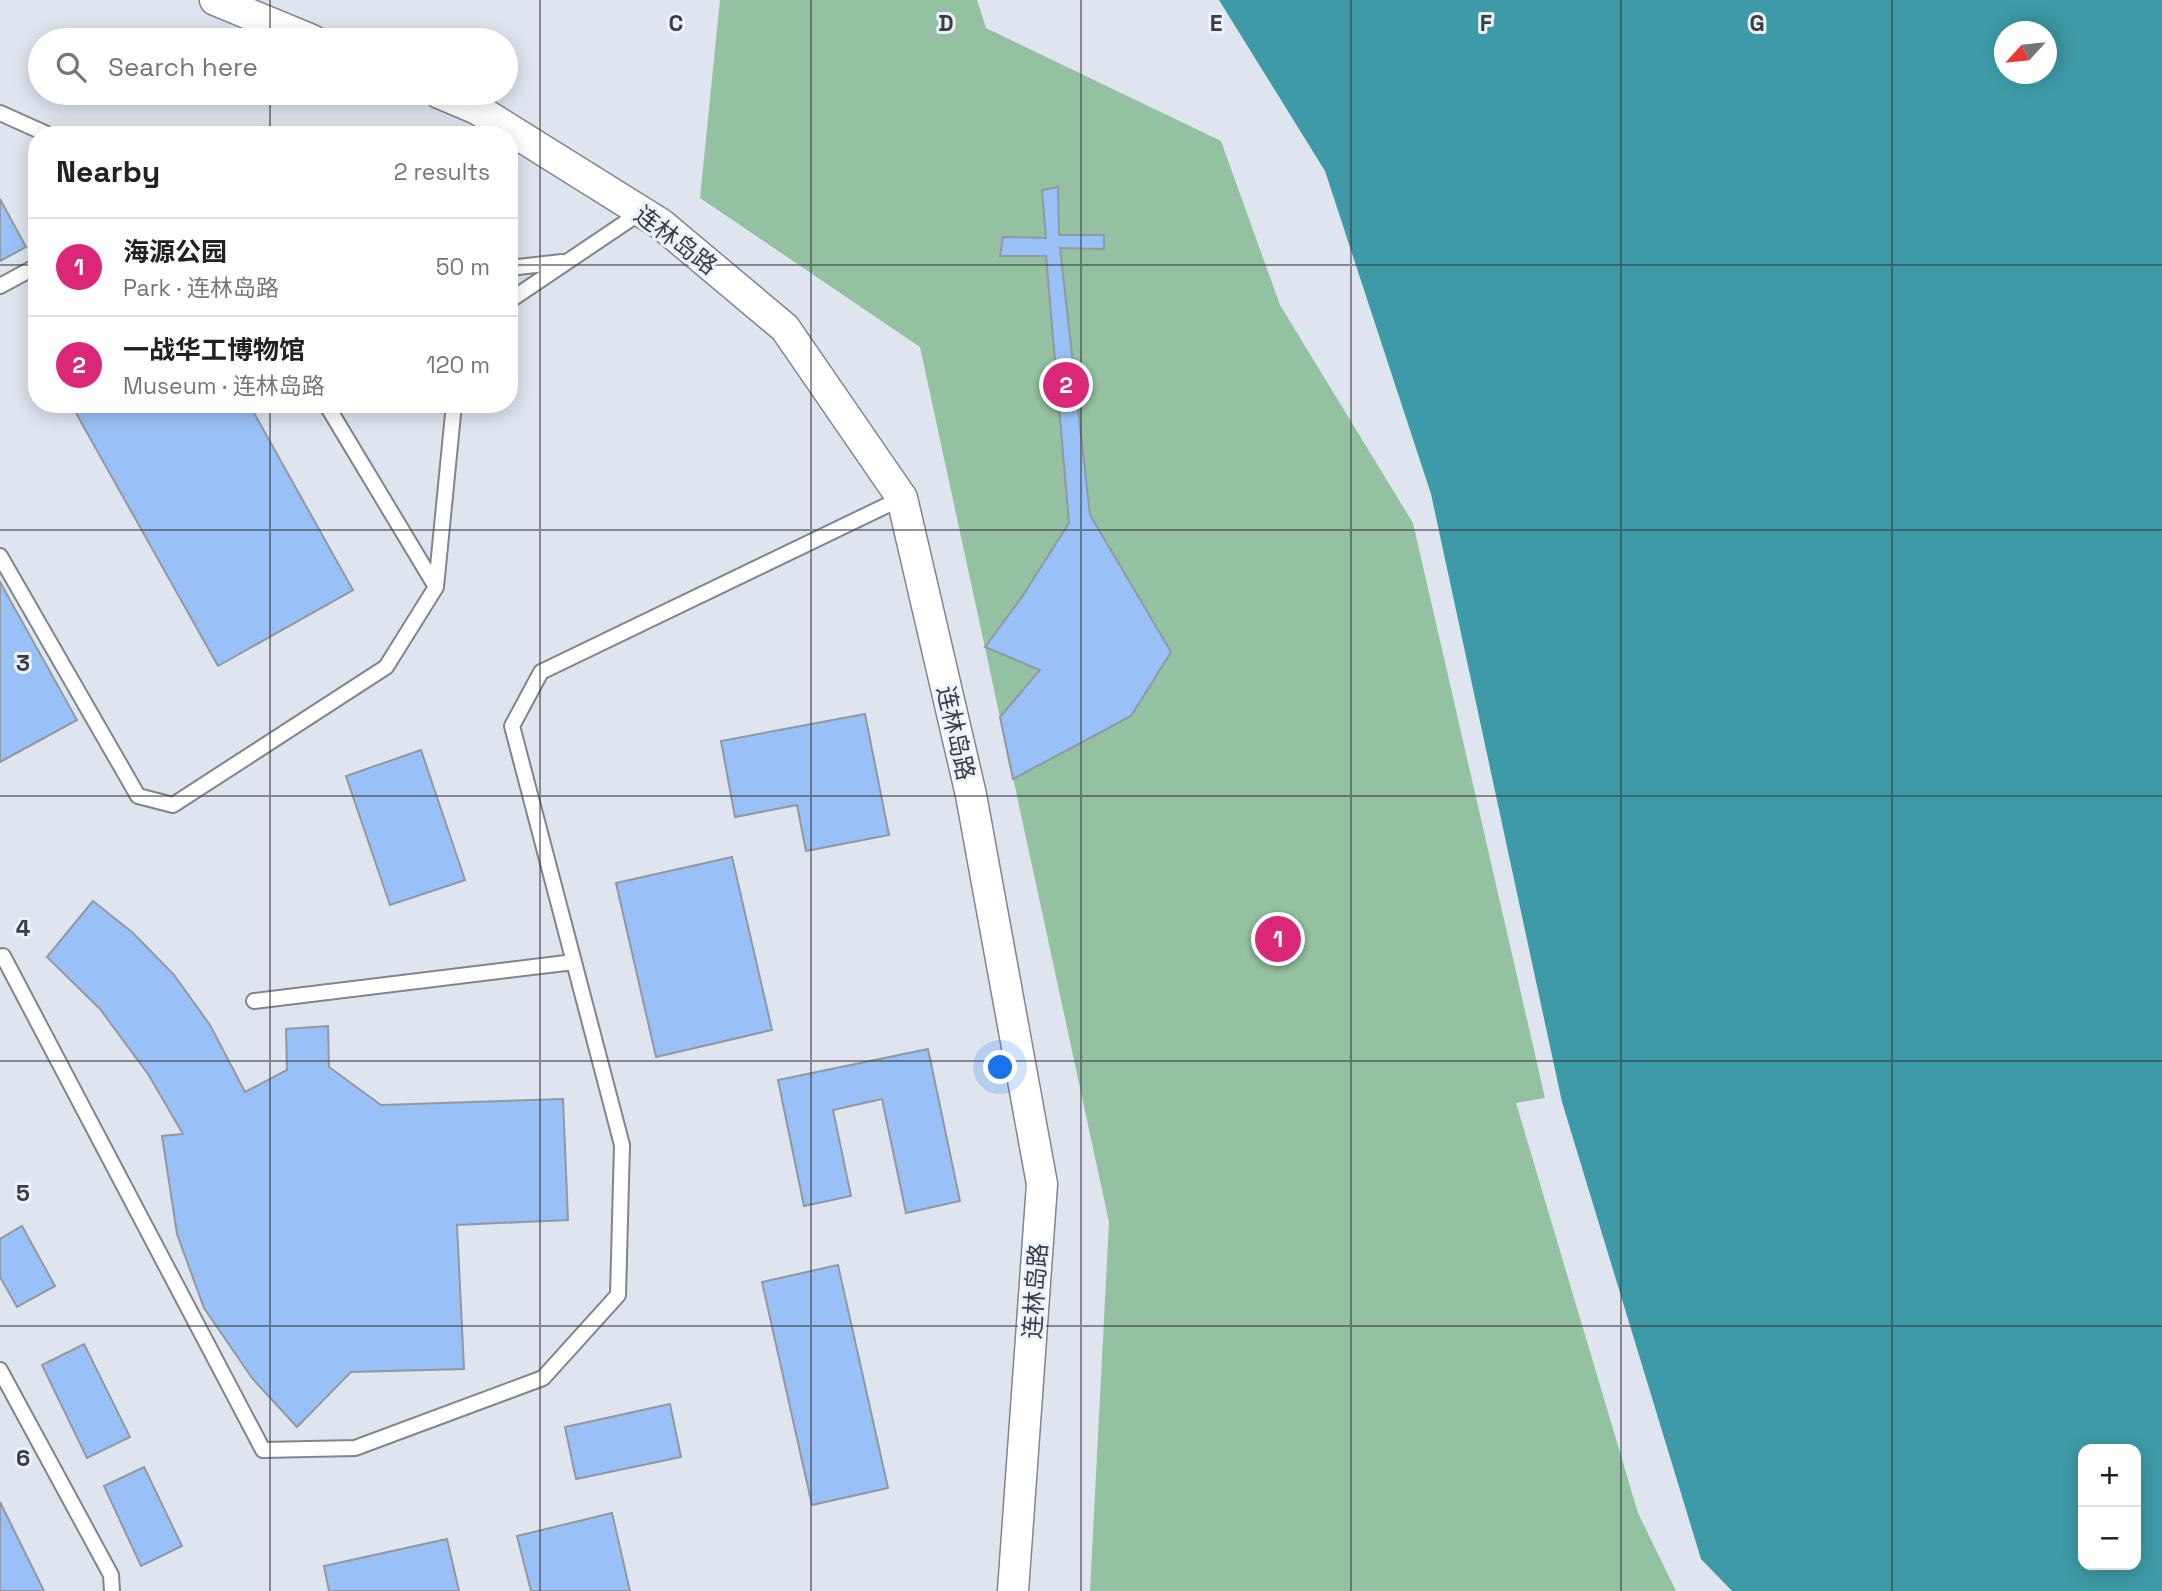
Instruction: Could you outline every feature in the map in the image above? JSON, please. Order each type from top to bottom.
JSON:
[{"type":"street","points":[[215,0],[283,28]]},
{"type":"street","name":"连林岛路","points":[[468,105],[504,126]]},
{"type":"street","name":"连林岛路","points":[[518,135],[661,224],[785,328],[902,498],[971,795],[1042,1184],[1013,1591]]},
{"type":"lane","points":[[0,113],[29,126]]},
{"type":"lane","points":[[518,295],[641,212]]},
{"type":"lane","points":[[518,267],[567,261]]},
{"type":"lane","points":[[0,286],[28,271]]},
{"type":"lane","points":[[331,413],[436,587]]},
{"type":"lane","points":[[0,556],[138,796],[173,805],[386,667],[436,587],[453,413]]},
{"type":"lane","points":[[4,956],[263,1450],[355,1448],[543,1378],[618,1295],[622,1144],[512,726],[541,672],[902,498]]},
{"type":"lane","points":[[254,1000],[574,962]]},
{"type":"lane","points":[[0,1370],[111,1575],[112,1591]]},
{"type":"green space","points":[[720,0],[977,0],[986,28],[1221,141],[1280,305],[1413,523],[1545,1098],[1516,1103],[1638,1513],[1676,1591],[1090,1591],[1109,1222],[920,347],[700,198]]},
{"type":"water","points":[[1219,0],[2162,0],[2162,1591],[1732,1591],[1701,1559],[1562,1102],[1431,494],[1325,171]]},
{"type":"building","points":[[1058,187],[1059,235],[1104,235],[1104,249],[1060,248],[1090,515],[1171,652],[1131,716],[1013,779],[1000,717],[1040,670],[985,647],[1022,597],[1069,523],[1046,256],[1000,256],[1003,237],[1046,238],[1042,190]]},
{"type":"building","points":[[0,199],[26,247],[0,261]]},
{"type":"building","points":[[76,413],[254,413],[353,590],[218,666]]},
{"type":"building","points":[[0,582],[77,720],[0,762]]},
{"type":"building","points":[[865,714],[889,835],[806,851],[797,805],[735,817],[721,741]]},
{"type":"building","points":[[421,750],[465,880],[390,905],[346,776]]},
{"type":"building","points":[[732,857],[772,1030],[656,1057],[616,883]]},
{"type":"building","points":[[93,901],[133,933],[174,975],[210,1025],[245,1092],[287,1070],[286,1029],[328,1026],[329,1067],[381,1105],[563,1099],[568,1220],[457,1225],[464,1369],[351,1372],[297,1427],[252,1378],[204,1308],[177,1234],[162,1136],[183,1134],[148,1074],[100,1009],[47,957]]},
{"type":"building","points":[[928,1049],[960,1201],[906,1213],[882,1099],[833,1110],[851,1196],[804,1206],[778,1080]]},
{"type":"building","points":[[22,1226],[55,1286],[17,1307],[0,1277],[0,1239]]},
{"type":"building","points":[[838,1265],[888,1488],[812,1505],[762,1282]]},
{"type":"building","points":[[84,1344],[130,1437],[87,1458],[42,1365]]},
{"type":"building","points":[[670,1404],[681,1457],[576,1479],[565,1427]]},
{"type":"building","points":[[144,1467],[182,1546],[141,1566],[104,1486]]},
{"type":"building","points":[[0,1502],[44,1591],[0,1591]]},
{"type":"building","points":[[612,1513],[630,1591],[531,1591],[517,1536]]},
{"type":"building","points":[[447,1539],[459,1591],[329,1591],[324,1566]]},
{"type":"place","name":"一战华工博物馆","points":[[1066,385]]},
{"type":"place","name":"海源公园","points":[[1278,939]]}]
